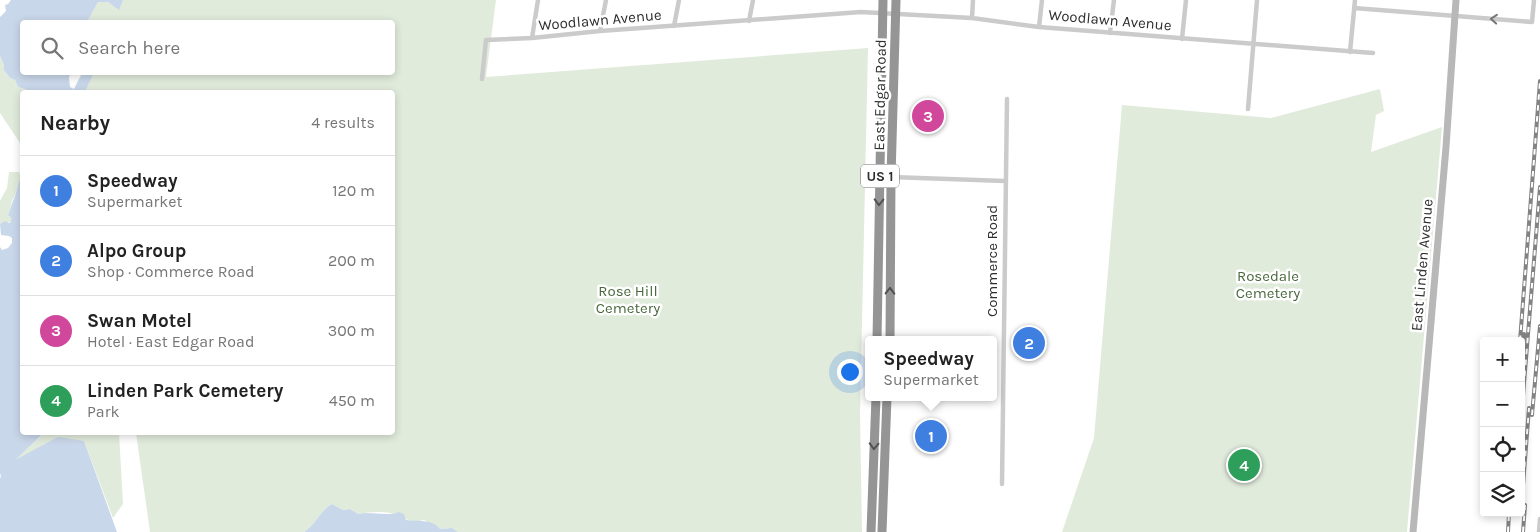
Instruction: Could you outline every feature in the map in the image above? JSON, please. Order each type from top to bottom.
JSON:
[{"type":"highway","name":"East Edgar Road","points":[[877,336],[883,0]]},
{"type":"highway","name":"East Edgar Road","points":[[890,336],[891,177],[896,0]]},
{"type":"highway","points":[[871,532],[876,401]]},
{"type":"highway","points":[[882,532],[888,401]]},
{"type":"street","points":[[532,38],[538,0]]},
{"type":"street","points":[[600,31],[606,0]]},
{"type":"street","points":[[674,26],[679,0]]},
{"type":"street","points":[[749,20],[753,0]]},
{"type":"street","points":[[972,18],[973,0]]},
{"type":"street","points":[[1039,27],[1042,0]]},
{"type":"street","points":[[1110,33],[1114,0]]},
{"type":"street","points":[[1182,38],[1186,0]]},
{"type":"street","points":[[1248,109],[1257,0]]},
{"type":"street","points":[[1350,52],[1355,0]]},
{"type":"street","name":"East Linden Avenue","points":[[1413,532],[1445,155],[1456,0]]},
{"type":"street","points":[[1354,8],[1532,22],[1534,0]]},
{"type":"street","name":"Woodlawn Avenue","points":[[482,79],[486,40],[861,12],[972,18],[1039,27],[1373,53]]},
{"type":"street","name":"Commerce Road","points":[[1002,484],[1007,99]]},
{"type":"street","points":[[891,177],[1005,181]]},
{"type":"street","points":[[1539,532],[1540,519]]},
{"type":"green space","name":"Rose Hill Cemetery","points":[[123,0],[496,0],[486,77],[868,48],[860,415],[862,532],[458,532],[452,528],[440,529],[424,520],[411,521],[385,512],[358,514],[350,509],[343,510],[332,504],[304,532],[150,532],[136,435],[395,435],[395,90],[86,90],[93,75],[395,75],[395,20],[88,20],[98,2],[108,2],[119,9]]},
{"type":"green space","points":[[0,56],[4,70],[10,78],[15,80],[18,87],[26,90],[20,90],[20,143],[0,113]]},
{"type":"green space","name":"Rosedale Cemetery","points":[[1380,89],[1384,111],[1376,115],[1371,152],[1442,127],[1407,532],[1062,532],[1094,438],[1122,105],[1271,118]]},
{"type":"green space","points":[[9,172],[19,172],[20,184],[12,201],[8,216],[11,217],[11,222],[0,224],[0,201],[7,188]]},
{"type":"green space","points":[[43,435],[119,435],[123,504],[113,518],[84,441],[13,461]]},
{"type":"water","points":[[11,0],[123,0],[119,10],[108,2],[98,2],[88,20],[20,20],[20,75],[70,75],[70,87],[74,89],[81,75],[93,75],[86,90],[26,90],[18,87],[15,80],[10,78],[4,70],[0,56],[0,17],[6,11],[5,5]]},
{"type":"water","points":[[19,181],[20,435],[42,435],[15,460],[58,437],[84,441],[117,532],[0,532],[0,247],[2,250],[8,248],[12,243],[12,238],[1,235],[0,224],[5,221],[11,222],[11,217],[8,216]]},
{"type":"water","points":[[332,504],[343,510],[350,509],[358,514],[389,514],[399,512],[404,514],[406,520],[433,523],[440,529],[452,528],[458,532],[304,532]]},
{"type":"railway","points":[[1520,337],[1540,81]]},
{"type":"railway","points":[[1524,382],[1540,187]]},
{"type":"railway","points":[[1532,415],[1540,326]]},
{"type":"railway","points":[[1524,472],[1529,408]]},
{"type":"railway","points":[[1508,532],[1509,517]]},
{"type":"railway","points":[[1523,532],[1524,517]]},
{"type":"place","name":"Swan Motel","points":[[928,116]]},
{"type":"place","name":"Alpo Group","points":[[1029,343]]},
{"type":"place","name":"Speedway","points":[[931,436]]},
{"type":"place","name":"Linden Park Cemetery","points":[[1244,465]]}]
